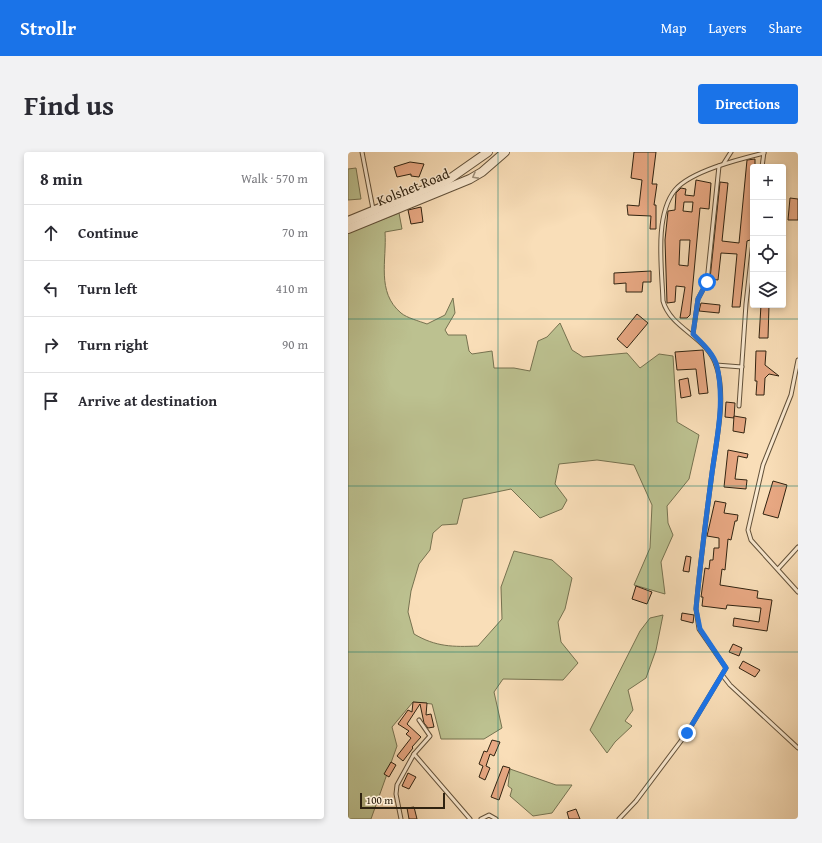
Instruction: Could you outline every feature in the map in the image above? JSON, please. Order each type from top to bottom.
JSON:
[{"type":"street","name":"Kolshet Road","points":[[449,183],[488,152]]},
{"type":"street","name":"Kolshet Road","points":[[348,229],[375,214],[449,183],[470,179],[482,172],[505,152]]},
{"type":"street","name":"Kolshet Road","points":[[348,220],[375,214]]},
{"type":"lane","points":[[362,152],[375,214]]},
{"type":"lane","points":[[724,163],[731,152]]},
{"type":"lane","points":[[619,819],[636,801],[687,733],[723,676],[726,668],[700,629],[696,609],[721,408],[716,365],[705,346],[693,334],[671,318],[663,300],[663,220],[670,197],[684,182],[724,163],[764,152],[762,164]]},
{"type":"lane","points":[[693,334],[698,299],[707,282],[718,166]]},
{"type":"lane","points":[[739,406],[750,269]]},
{"type":"lane","points":[[798,360],[791,395],[763,465],[748,530],[752,540],[798,592]]},
{"type":"lane","points":[[716,365],[742,367]]},
{"type":"lane","points":[[778,569],[798,547]]},
{"type":"lane","points":[[723,676],[730,685],[798,748]]},
{"type":"lane","points":[[401,819],[396,794],[397,785],[414,754],[430,736],[419,720]]},
{"type":"lane","points":[[414,754],[470,819]]},
{"type":"lane","points":[[481,819],[489,815],[496,819]]},
{"type":"green space","points":[[356,168],[361,199],[348,200],[348,169]]},
{"type":"green space","points":[[399,213],[402,229],[385,232],[384,275],[388,295],[393,305],[401,313],[427,324],[445,315],[453,298],[455,313],[445,330],[448,335],[466,335],[469,351],[472,354],[492,351],[494,368],[514,368],[530,371],[538,341],[547,337],[560,323],[572,350],[583,357],[627,353],[640,368],[659,354],[673,356],[677,422],[699,435],[689,479],[667,506],[668,523],[673,535],[661,562],[665,594],[634,585],[650,548],[652,505],[634,465],[597,460],[559,464],[555,484],[567,500],[562,509],[540,518],[511,489],[463,499],[457,524],[442,525],[433,533],[430,550],[419,564],[411,591],[408,612],[414,634],[437,644],[478,646],[502,619],[501,587],[514,551],[552,560],[572,578],[565,609],[558,622],[561,642],[578,663],[563,680],[503,679],[494,692],[502,728],[484,739],[441,739],[432,704],[413,702],[392,727],[397,746],[371,819],[348,819],[348,233]]},
{"type":"green space","points":[[663,615],[656,650],[646,678],[628,690],[633,710],[625,721],[632,726],[615,742],[607,753],[590,730],[640,631],[650,618]]},
{"type":"green space","points":[[510,769],[556,785],[572,785],[552,813],[533,816],[510,796],[512,789],[508,786]]},
{"type":"building","points":[[634,152],[656,152],[652,184],[657,184],[654,205],[656,205],[656,229],[650,229],[651,216],[628,215],[627,205],[639,206],[642,180],[631,178]]},
{"type":"building","points":[[755,159],[755,164],[750,164],[750,240],[747,241],[740,307],[732,307],[737,254],[721,253],[718,280],[710,279],[720,182],[728,183],[722,241],[739,243],[747,160]]},
{"type":"building","points":[[410,162],[424,164],[419,177],[411,176],[411,174],[397,177],[394,167]]},
{"type":"building","points":[[696,180],[711,183],[709,209],[700,208],[690,315],[687,318],[680,318],[685,287],[676,286],[675,302],[667,303],[665,240],[668,211],[675,210],[676,193],[681,188],[686,189],[685,195],[694,196]],"holes":[[[684,202],[693,202],[692,212],[683,211]],[[680,240],[690,240],[688,266],[679,265]]]},
{"type":"building","points":[[790,198],[798,199],[798,220],[788,220]]},
{"type":"building","points":[[421,207],[423,222],[411,224],[408,210]]},
{"type":"building","points":[[651,271],[651,282],[643,282],[642,292],[626,292],[626,283],[614,284],[614,273]]},
{"type":"building","points":[[701,303],[720,305],[719,313],[699,311]]},
{"type":"building","points":[[761,308],[769,308],[768,338],[759,338]]},
{"type":"building","points":[[637,314],[648,323],[627,348],[617,339]]},
{"type":"building","points":[[703,350],[708,393],[699,394],[696,369],[677,370],[675,352]]},
{"type":"building","points":[[756,351],[766,351],[765,365],[779,376],[769,374],[765,378],[764,395],[756,395]]},
{"type":"building","points":[[688,378],[691,396],[681,398],[679,380]]},
{"type":"building","points":[[726,402],[735,403],[734,418],[725,417]]},
{"type":"building","points":[[734,416],[746,418],[744,433],[733,431]]},
{"type":"building","points":[[728,450],[748,454],[747,458],[738,456],[735,479],[747,480],[746,489],[724,487]]},
{"type":"building","points":[[773,481],[787,485],[778,518],[763,514]]},
{"type":"building","points":[[715,501],[726,503],[724,513],[738,515],[737,521],[735,521],[731,540],[728,539],[725,570],[722,569],[720,585],[758,591],[757,598],[772,600],[767,631],[733,626],[734,618],[759,622],[761,608],[727,605],[726,609],[702,606],[703,597],[701,597],[705,568],[709,569],[710,560],[713,560],[714,548],[719,548],[719,538],[707,536]]},
{"type":"building","points":[[686,556],[691,557],[689,572],[683,571]]},
{"type":"building","points":[[636,586],[652,592],[647,604],[632,599]]},
{"type":"building","points":[[682,613],[694,615],[693,623],[681,620]]},
{"type":"building","points":[[733,644],[742,648],[739,656],[729,652]]},
{"type":"building","points":[[743,661],[760,670],[755,677],[739,668]]},
{"type":"building","points":[[413,702],[427,703],[426,715],[431,714],[434,727],[428,728],[424,723],[420,704],[407,724],[421,737],[403,761],[397,756],[411,738],[406,734],[409,731],[398,724],[408,710],[412,712]]},
{"type":"building","points":[[492,740],[500,742],[494,756],[490,754],[486,766],[490,768],[485,780],[479,777],[483,766],[479,764],[484,751],[487,752]]},
{"type":"building","points":[[391,762],[396,765],[389,777],[384,774]]},
{"type":"building","points":[[503,766],[510,768],[499,800],[491,797]]},
{"type":"building","points":[[408,773],[416,777],[409,789],[402,786]]},
{"type":"building","points":[[414,807],[417,819],[409,819],[407,808]]},
{"type":"building","points":[[576,809],[580,819],[569,819],[567,812]]},
{"type":"route","points":[[687,733],[723,676],[726,668],[723,661],[710,646],[700,629],[696,609],[700,565],[721,408],[716,365],[705,346],[693,334],[698,299],[707,282]]}]
